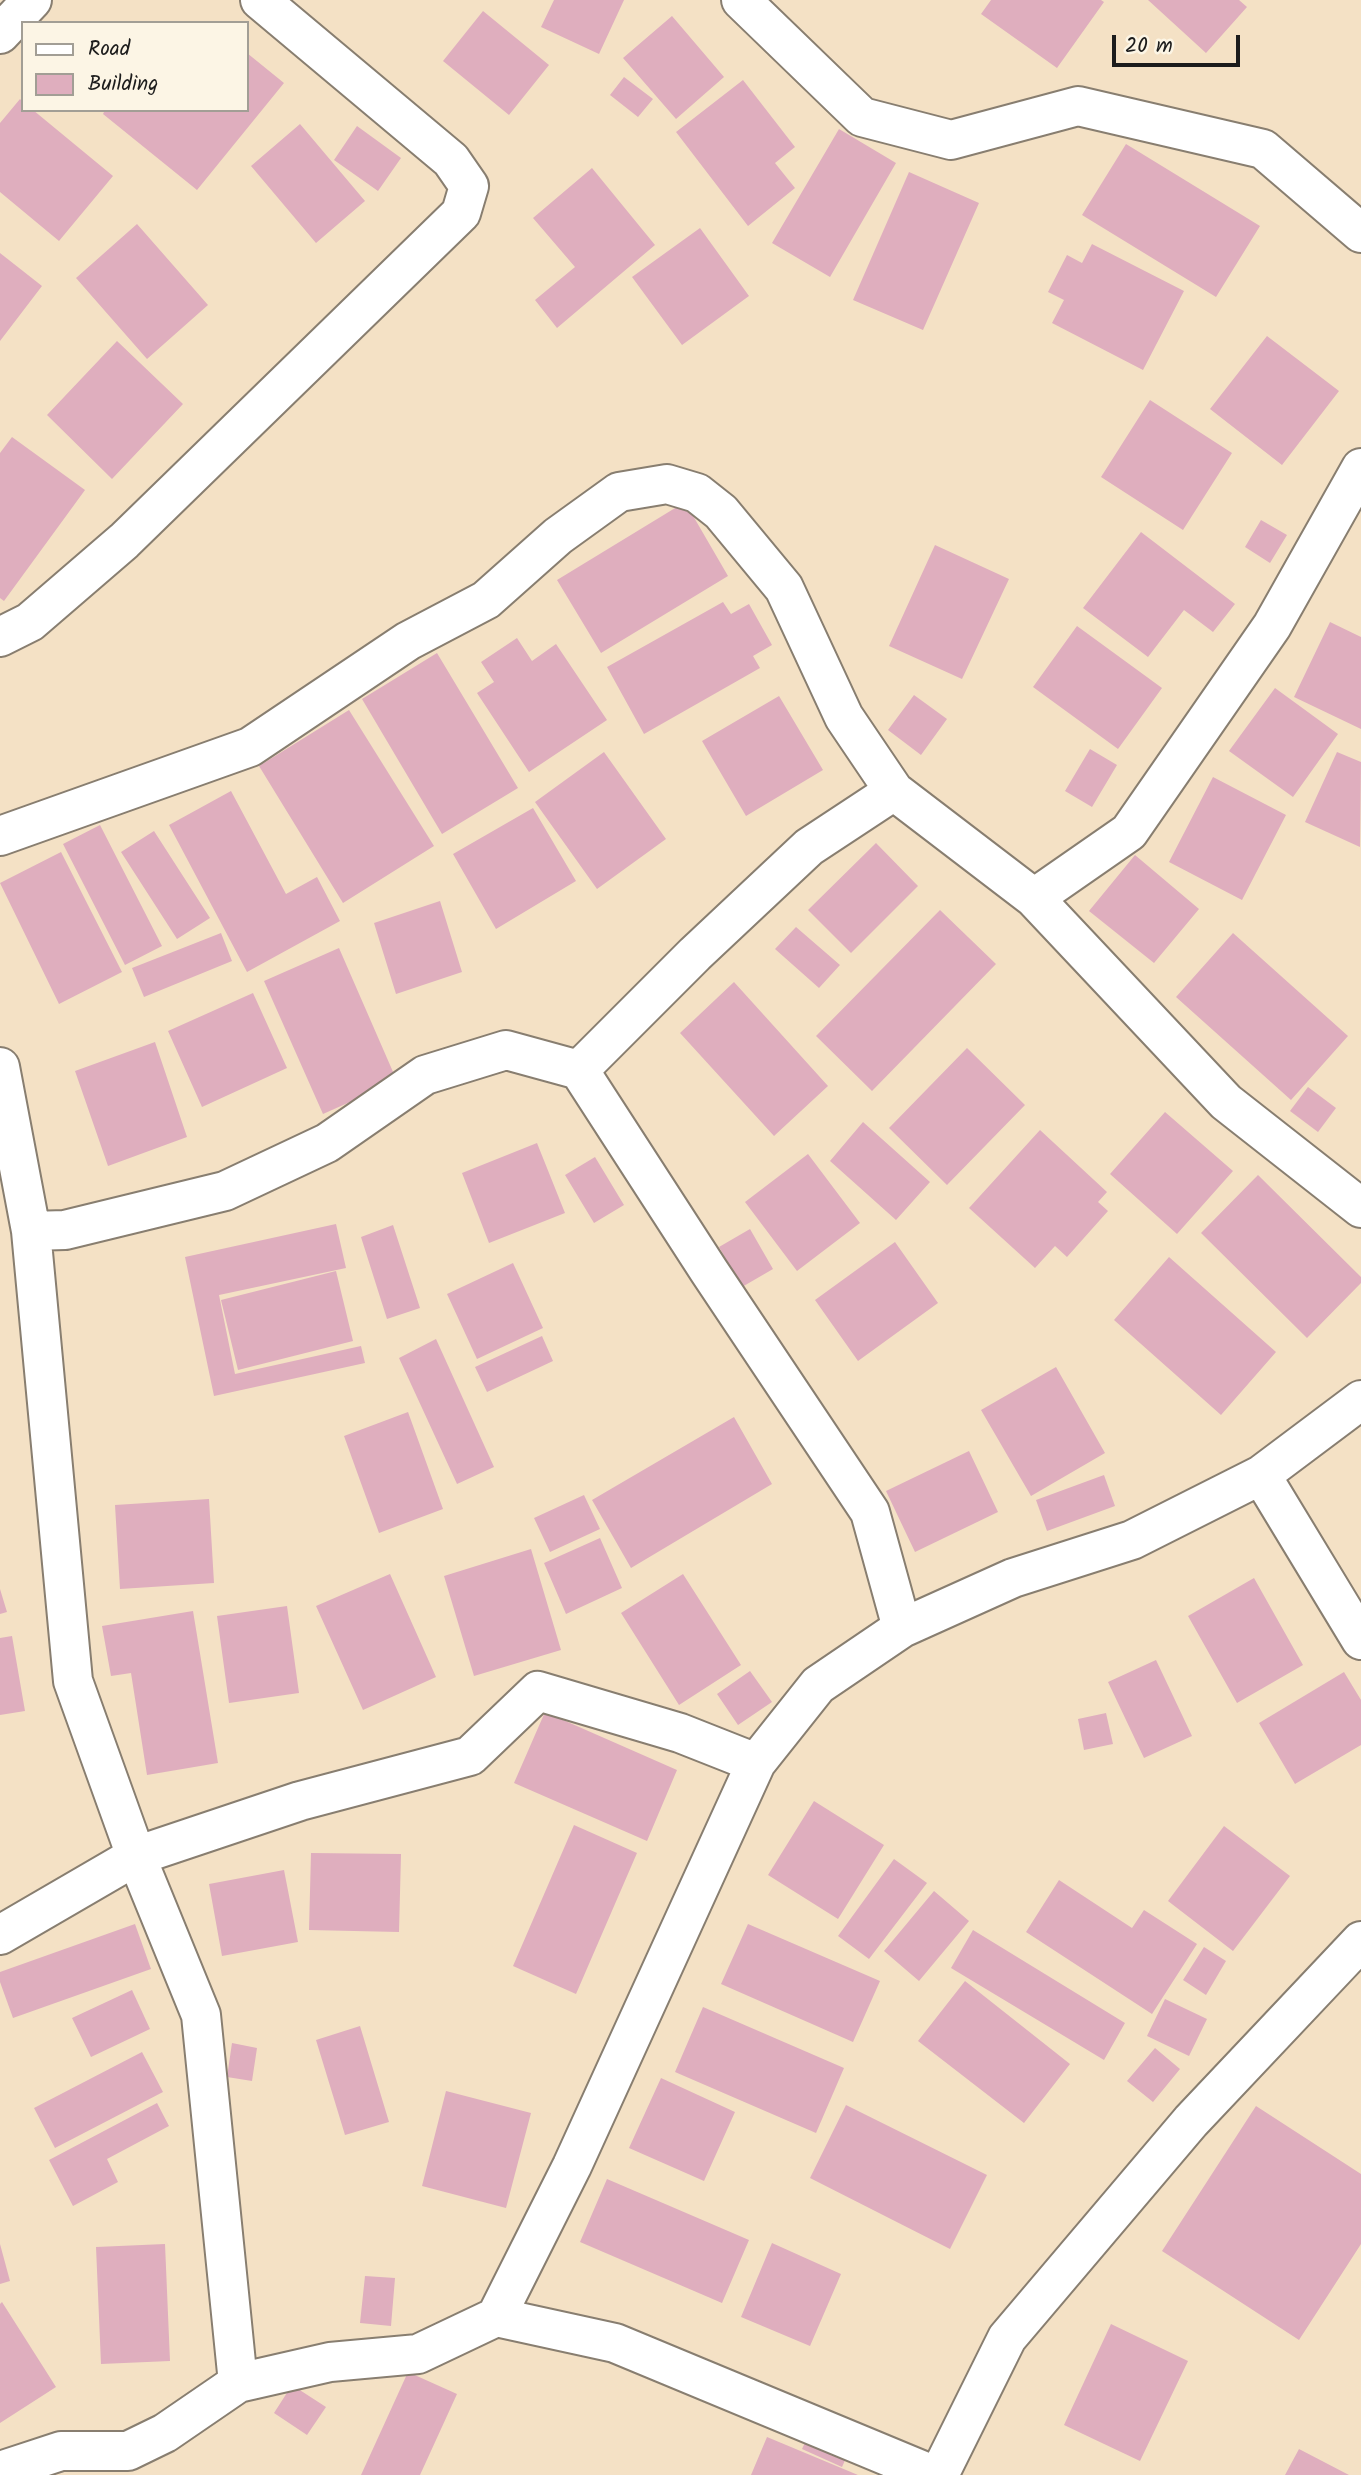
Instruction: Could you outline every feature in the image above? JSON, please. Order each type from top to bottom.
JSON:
[{"type":"street","points":[[0,34],[32,0]]},
{"type":"street","points":[[0,637],[30,622],[124,541],[461,213],[469,186],[451,160],[260,0]]},
{"type":"street","points":[[741,0],[862,117],[951,140],[1078,106],[1263,149],[1361,233]]},
{"type":"street","points":[[1034,898],[1129,832],[1272,626],[1361,468]]},
{"type":"street","points":[[0,835],[250,747],[408,641],[486,600],[558,536],[619,492],[667,484],[698,493],[721,512],[784,588],[844,717],[894,791],[1034,898],[1226,1102],[1361,1208]]},
{"type":"street","points":[[579,1070],[695,954],[809,847],[894,791]]},
{"type":"street","points":[[31,1231],[65,1230],[225,1191],[327,1143],[425,1075],[506,1050],[579,1070],[870,1512],[902,1628]]},
{"type":"street","points":[[0,1068],[31,1231],[73,1681],[136,1856],[201,2015],[238,2383]]},
{"type":"street","points":[[496,2318],[572,2166],[756,1763],[818,1685],[902,1628],[1013,1578],[1132,1540],[1261,1475],[1361,1400]]},
{"type":"street","points":[[1261,1475],[1361,1640]]},
{"type":"street","points":[[0,1935],[136,1856],[300,1801],[470,1756],[538,1691],[680,1733],[756,1763]]},
{"type":"street","points":[[939,2475],[1007,2337],[1192,2121],[1361,1941]]},
{"type":"street","points":[[0,2471],[61,2451],[128,2451],[165,2433],[238,2383],[330,2362],[418,2354],[496,2318],[614,2343],[933,2475]]},
{"type":"building","points":[[554,0],[624,0],[599,54],[541,27]]},
{"type":"building","points":[[991,0],[1104,2],[1057,68],[981,14]]},
{"type":"building","points":[[1148,0],[1239,0],[1247,7],[1206,53]]},
{"type":"building","points":[[483,11],[549,65],[509,115],[443,61]]},
{"type":"building","points":[[672,16],[724,77],[676,119],[623,58]]},
{"type":"building","points":[[248,54],[284,83],[197,190],[103,114],[248,112]]},
{"type":"building","points":[[624,77],[653,99],[638,117],[610,95]]},
{"type":"building","points":[[743,80],[795,147],[775,163],[795,188],[748,226],[676,132]]},
{"type":"building","points":[[20,99],[21,112],[35,112],[113,176],[59,241],[0,192],[0,123]]},
{"type":"building","points":[[300,124],[365,201],[316,243],[251,166]]},
{"type":"building","points":[[357,126],[401,158],[378,191],[334,160]]},
{"type":"building","points":[[839,129],[896,163],[830,277],[772,243]]},
{"type":"building","points":[[1126,144],[1260,226],[1216,297],[1082,215]]},
{"type":"building","points":[[592,168],[655,245],[557,328],[535,300],[575,267],[533,218]]},
{"type":"building","points":[[909,172],[979,203],[923,330],[853,300]]},
{"type":"building","points":[[137,224],[208,305],[147,359],[76,278]]},
{"type":"building","points":[[700,228],[749,296],[682,345],[632,277]]},
{"type":"building","points":[[1092,244],[1184,291],[1143,370],[1052,323],[1064,300],[1048,292],[1067,255],[1082,263]]},
{"type":"building","points":[[0,253],[42,286],[0,341]]},
{"type":"building","points":[[1267,336],[1339,391],[1282,465],[1210,409]]},
{"type":"building","points":[[117,341],[183,404],[112,479],[47,415]]},
{"type":"building","points":[[1150,400],[1232,453],[1183,530],[1101,477]]},
{"type":"building","points":[[12,437],[85,490],[4,601],[0,598],[0,453]]},
{"type":"building","points":[[685,502],[728,576],[601,653],[557,580]]},
{"type":"building","points":[[1261,520],[1287,535],[1270,563],[1245,547]]},
{"type":"building","points":[[1141,532],[1235,604],[1213,632],[1184,610],[1148,657],[1083,608]]},
{"type":"building","points":[[935,545],[1009,579],[962,679],[889,646]]},
{"type":"building","points":[[723,602],[731,614],[749,604],[772,645],[753,656],[760,668],[644,734],[607,667]]},
{"type":"building","points":[[1330,622],[1361,637],[1361,729],[1294,697]]},
{"type":"building","points":[[1077,626],[1162,688],[1118,749],[1033,687]]},
{"type":"building","points":[[517,638],[532,661],[556,644],[607,720],[529,772],[477,693],[494,682],[481,662]]},
{"type":"building","points":[[437,653],[518,788],[442,834],[362,699]]},
{"type":"building","points":[[1275,688],[1338,734],[1293,797],[1229,751]]},
{"type":"building","points":[[914,695],[947,719],[921,755],[888,730]]},
{"type":"building","points":[[779,696],[823,770],[746,816],[702,741]]},
{"type":"building","points":[[349,710],[434,846],[343,903],[259,766]]},
{"type":"building","points":[[1090,749],[1117,765],[1092,807],[1065,791]]},
{"type":"building","points":[[604,752],[666,839],[597,889],[535,802]]},
{"type":"building","points":[[1337,752],[1361,762],[1360,847],[1305,822]]},
{"type":"building","points":[[1213,777],[1286,815],[1242,900],[1169,862]]},
{"type":"building","points":[[231,791],[286,894],[317,877],[340,921],[247,972],[169,825]]},
{"type":"building","points":[[533,808],[576,881],[496,929],[453,854]]},
{"type":"building","points":[[100,825],[162,946],[125,965],[63,844]]},
{"type":"building","points":[[154,831],[210,918],[177,939],[121,852]]},
{"type":"building","points":[[876,843],[918,886],[851,953],[808,910]]},
{"type":"building","points":[[61,852],[122,972],[59,1004],[0,883]]},
{"type":"building","points":[[1135,855],[1199,909],[1154,963],[1089,911]]},
{"type":"building","points":[[440,901],[462,972],[396,994],[374,923]]},
{"type":"building","points":[[940,910],[996,964],[872,1091],[816,1036]]},
{"type":"building","points":[[796,927],[840,965],[819,988],[775,949]]},
{"type":"building","points":[[221,933],[232,961],[144,997],[132,968]]},
{"type":"building","points":[[1233,933],[1348,1036],[1291,1100],[1176,997]]},
{"type":"building","points":[[339,948],[397,1081],[323,1114],[264,981]]},
{"type":"building","points":[[734,982],[828,1086],[774,1136],[680,1033]]},
{"type":"building","points":[[253,993],[287,1068],[202,1107],[168,1031]]},
{"type":"building","points":[[155,1042],[187,1137],[108,1166],[75,1071]]},
{"type":"building","points":[[967,1048],[1025,1105],[947,1185],[889,1128]]},
{"type":"building","points":[[1308,1087],[1336,1108],[1318,1132],[1290,1111]]},
{"type":"building","points":[[1165,1112],[1233,1171],[1177,1234],[1110,1174]]},
{"type":"building","points":[[863,1122],[930,1182],[896,1220],[830,1161]]},
{"type":"building","points":[[1040,1130],[1107,1192],[1098,1202],[1108,1211],[1067,1257],[1055,1246],[1035,1268],[969,1208]]},
{"type":"building","points":[[537,1143],[565,1213],[489,1243],[462,1173]]},
{"type":"building","points":[[808,1154],[860,1223],[797,1271],[745,1202]]},
{"type":"building","points":[[595,1157],[624,1205],[594,1223],[565,1175]]},
{"type":"building","points":[[1258,1175],[1361,1277],[1361,1283],[1307,1338],[1201,1233]]},
{"type":"building","points":[[336,1224],[346,1268],[219,1295],[235,1374],[361,1346],[365,1363],[214,1396],[185,1257]]},
{"type":"building","points":[[393,1225],[420,1308],[387,1319],[361,1237]]},
{"type":"building","points":[[750,1229],[773,1269],[742,1287],[719,1247]]},
{"type":"building","points":[[895,1242],[938,1303],[858,1361],[815,1300]]},
{"type":"building","points":[[1169,1257],[1276,1352],[1221,1415],[1114,1320]]},
{"type":"building","points":[[513,1263],[543,1328],[477,1359],[447,1294]]},
{"type":"building","points":[[336,1271],[353,1341],[238,1370],[221,1300]]},
{"type":"building","points":[[542,1336],[553,1361],[487,1392],[475,1367]]},
{"type":"building","points":[[436,1339],[494,1467],[457,1484],[399,1358]]},
{"type":"building","points":[[1056,1367],[1105,1453],[1031,1496],[981,1410]]},
{"type":"building","points":[[408,1412],[443,1509],[379,1533],[344,1436]]},
{"type":"building","points":[[734,1417],[772,1484],[631,1568],[592,1500]]},
{"type":"building","points":[[969,1451],[998,1512],[915,1552],[886,1491]]},
{"type":"building","points":[[1104,1475],[1115,1506],[1047,1531],[1036,1500]]},
{"type":"building","points":[[584,1495],[600,1529],[550,1552],[534,1518]]},
{"type":"building","points":[[209,1499],[214,1583],[120,1589],[115,1505]]},
{"type":"building","points":[[600,1538],[622,1588],[566,1614],[544,1563]]},
{"type":"building","points":[[531,1549],[561,1650],[474,1676],[444,1576]]},
{"type":"building","points":[[390,1574],[436,1677],[363,1710],[316,1606]]},
{"type":"building","points":[[683,1574],[741,1665],[679,1705],[621,1613]]},
{"type":"building","points":[[1254,1578],[1303,1665],[1237,1703],[1188,1616]]},
{"type":"building","points":[[0,1589],[7,1612],[0,1614]]},
{"type":"building","points":[[287,1606],[299,1693],[229,1703],[217,1616]]},
{"type":"building","points":[[193,1611],[218,1763],[147,1775],[131,1673],[111,1676],[102,1626]]},
{"type":"building","points":[[12,1636],[25,1711],[0,1715],[0,1638]]},
{"type":"building","points":[[1156,1660],[1192,1736],[1144,1758],[1108,1682]]},
{"type":"building","points":[[750,1671],[772,1702],[738,1725],[717,1694]]},
{"type":"building","points":[[1344,1672],[1361,1700],[1361,1745],[1295,1784],[1259,1723]]},
{"type":"building","points":[[545,1712],[677,1770],[647,1841],[514,1783]]},
{"type":"building","points":[[1106,1713],[1113,1744],[1084,1750],[1078,1719]]},
{"type":"building","points":[[814,1801],[884,1845],[838,1919],[768,1875]]},
{"type":"building","points":[[574,1825],[637,1853],[576,1994],[513,1966]]},
{"type":"building","points":[[1224,1826],[1290,1876],[1233,1951],[1168,1901]]},
{"type":"building","points":[[311,1853],[401,1854],[399,1932],[309,1930]]},
{"type":"building","points":[[894,1859],[927,1883],[869,1959],[838,1936]]},
{"type":"building","points":[[284,1870],[298,1942],[222,1956],[209,1884]]},
{"type":"building","points":[[1059,1880],[1132,1928],[1144,1910],[1197,1944],[1152,2014],[1026,1932]]},
{"type":"building","points":[[934,1891],[969,1921],[919,1981],[884,1951]]},
{"type":"building","points":[[135,1924],[151,1969],[13,2018],[0,1982],[0,1972]]},
{"type":"building","points":[[748,1924],[880,1981],[853,2042],[721,1984]]},
{"type":"building","points":[[973,1930],[1125,2023],[1104,2060],[951,1968]]},
{"type":"building","points":[[1204,1947],[1226,1961],[1206,1995],[1183,1980]]},
{"type":"building","points":[[965,1981],[1070,2064],[1024,2123],[918,2041]]},
{"type":"building","points":[[132,1990],[150,2029],[91,2057],[72,2018]]},
{"type":"building","points":[[1165,1999],[1207,2019],[1189,2056],[1147,2036]]},
{"type":"building","points":[[703,2007],[844,2068],[816,2133],[675,2072]]},
{"type":"building","points":[[360,2026],[389,2122],[345,2135],[316,2040]]},
{"type":"building","points":[[232,2043],[257,2048],[252,2081],[227,2077]]},
{"type":"building","points":[[1155,2048],[1180,2069],[1153,2102],[1127,2081]]},
{"type":"building","points":[[142,2052],[163,2092],[55,2148],[34,2108]]},
{"type":"building","points":[[661,2078],[735,2112],[704,2181],[629,2148]]},
{"type":"building","points":[[446,2091],[531,2113],[506,2208],[422,2186]]},
{"type":"building","points":[[157,2103],[169,2126],[107,2159],[118,2182],[73,2206],[49,2160]]},
{"type":"building","points":[[846,2105],[987,2175],[950,2249],[810,2178]]},
{"type":"building","points":[[1256,2106],[1361,2174],[1361,2244],[1299,2340],[1162,2251]]},
{"type":"building","points":[[607,2179],[749,2240],[722,2303],[580,2242]]},
{"type":"building","points":[[772,2243],[841,2274],[810,2346],[741,2317]]},
{"type":"building","points":[[0,2244],[10,2281],[0,2284]]},
{"type":"building","points":[[165,2244],[170,2361],[101,2364],[96,2247]]},
{"type":"building","points":[[365,2276],[395,2278],[391,2326],[360,2323]]},
{"type":"building","points":[[2,2302],[56,2387],[0,2423],[0,2304]]},
{"type":"building","points":[[1111,2324],[1188,2361],[1140,2461],[1064,2425]]},
{"type":"building","points":[[408,2372],[457,2394],[420,2475],[361,2475]]},
{"type":"building","points":[[292,2385],[326,2407],[307,2435],[274,2413]]},
{"type":"building","points":[[811,2430],[851,2447],[842,2467],[802,2449]]},
{"type":"building","points":[[767,2437],[858,2475],[751,2475]]},
{"type":"building","points":[[1299,2449],[1349,2475],[1285,2475]]}]
